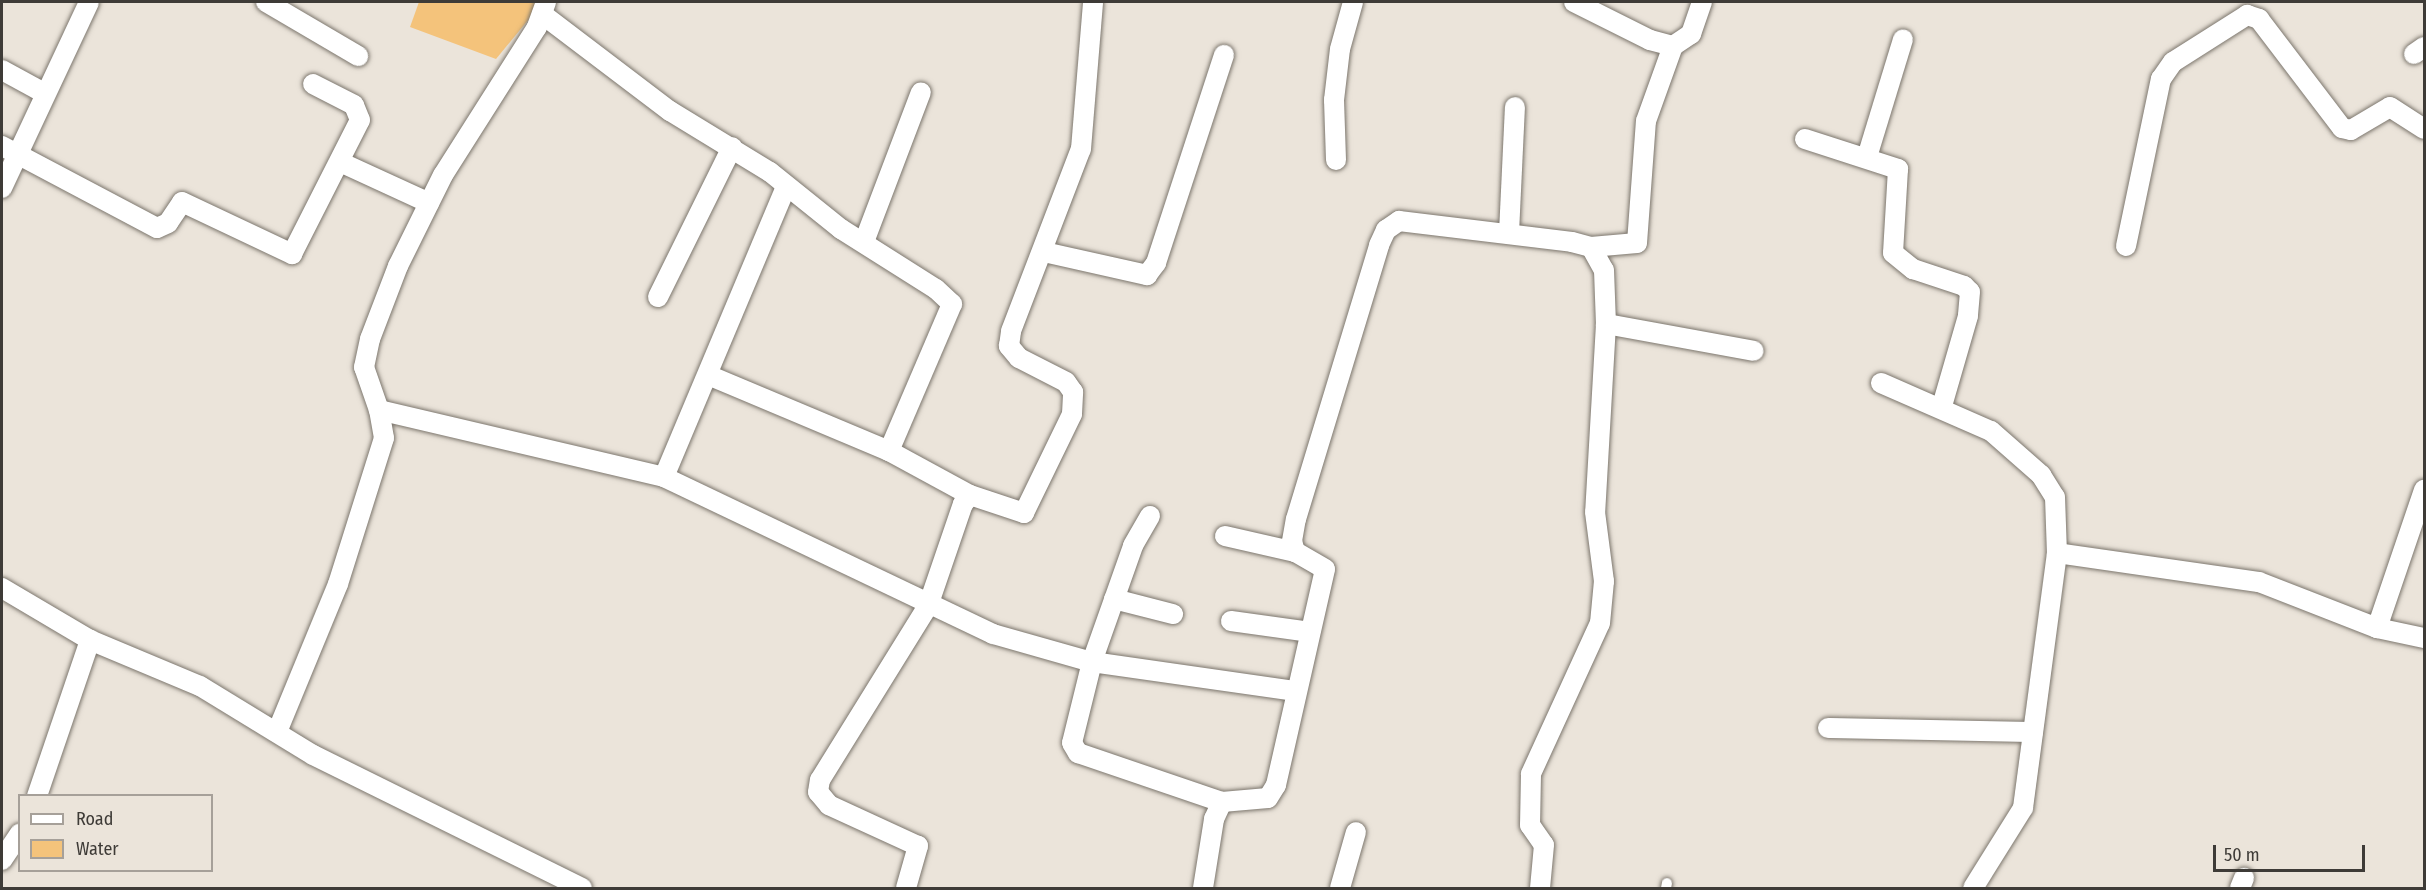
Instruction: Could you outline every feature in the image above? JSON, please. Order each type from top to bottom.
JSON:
[{"type":"street","points":[[2,188],[19,157],[44,93],[89,2]]},
{"type":"street","points":[[266,2],[358,56]]},
{"type":"street","points":[[708,375],[889,451],[970,495],[1024,513],[1072,414],[1073,392],[1066,382],[1019,358],[1010,346],[1011,331],[1044,252],[1081,148],[1094,2]]},
{"type":"street","points":[[1336,160],[1334,100],[1340,49],[1353,2]]},
{"type":"street","points":[[1574,2],[1650,40],[1673,46]]},
{"type":"street","points":[[1295,552],[1292,541],[1296,519],[1386,230],[1399,221],[1509,233],[1592,247],[1637,243],[1646,121],[1673,46],[1691,34],[1702,2]]},
{"type":"street","points":[[277,732],[342,572],[384,438],[379,410],[364,367],[370,339],[429,203],[544,8],[670,111],[732,147],[864,242],[936,289],[952,304],[889,451]]},
{"type":"street","points":[[2126,246],[2161,79],[2173,62],[2247,15],[2259,20],[2342,128],[2351,130],[2390,107],[2424,129]]},
{"type":"street","points":[[1867,157],[1903,39]]},
{"type":"street","points":[[1044,252],[1147,275],[1156,263],[1224,55]]},
{"type":"street","points":[[2,70],[44,93]]},
{"type":"street","points":[[2,146],[157,228],[168,223],[182,202],[292,254],[340,162],[360,112],[313,84]]},
{"type":"street","points":[[864,242],[921,92]]},
{"type":"street","points":[[1509,233],[1515,107]]},
{"type":"street","points":[[1805,139],[1867,157],[1898,169],[1893,253],[1900,262],[1964,285],[1970,292],[1968,316],[1942,406]]},
{"type":"street","points":[[658,297],[732,147]]},
{"type":"street","points":[[340,162],[429,203]]},
{"type":"street","points":[[664,477],[786,187]]},
{"type":"street","points":[[1540,888],[1544,845],[1530,825],[1531,774],[1600,623],[1604,581],[1595,512],[1606,324],[1604,270],[1592,247]]},
{"type":"street","points":[[1606,324],[1754,351]]},
{"type":"street","points":[[1881,383],[1942,406],[1990,431],[2041,476],[2055,496],[2057,553],[2022,808],[2014,828],[1974,888]]},
{"type":"street","points":[[379,410],[664,477],[928,606],[993,634],[1092,662],[1296,691]]},
{"type":"street","points":[[2377,628],[2424,490]]},
{"type":"street","points":[[906,888],[918,846],[829,805],[818,792],[820,780],[928,606],[970,495]]},
{"type":"street","points":[[1150,516],[1133,546],[1092,662],[1074,731],[1078,753],[1222,802],[1268,798],[1276,785],[1325,569],[1295,552],[1225,536]]},
{"type":"street","points":[[2057,553],[2259,582],[2377,628],[2424,638]]},
{"type":"street","points":[[2,588],[90,640],[200,686],[313,755],[582,888]]},
{"type":"street","points":[[1114,599],[1173,614]]},
{"type":"street","points":[[1231,621],[1310,632]]},
{"type":"street","points":[[37,794],[90,640]]},
{"type":"street","points":[[1828,728],[2033,732]]},
{"type":"street","points":[[1203,888],[1214,819],[1222,802]]},
{"type":"street","points":[[1340,888],[1356,832]]},
{"type":"street","points":[[2,860],[18,836]]},
{"type":"water","points":[[419,2],[543,2],[496,59],[410,27]]}]
